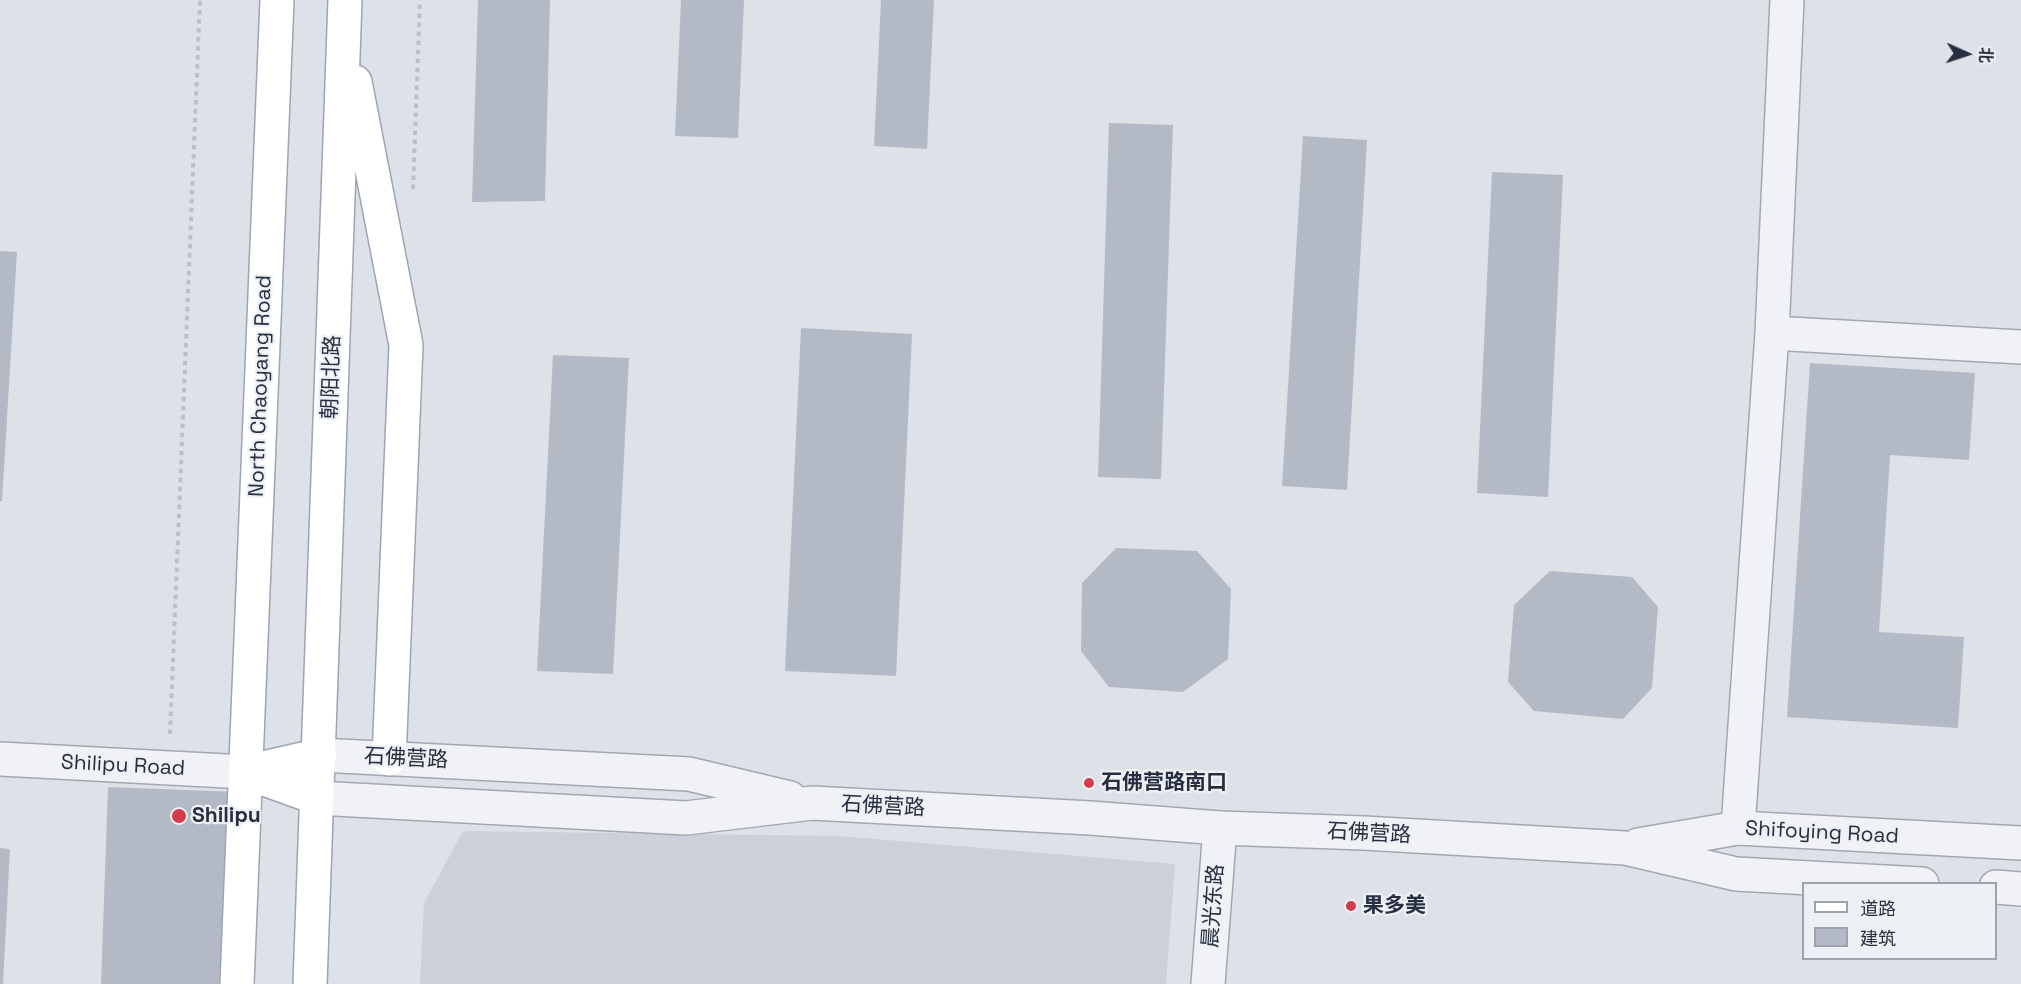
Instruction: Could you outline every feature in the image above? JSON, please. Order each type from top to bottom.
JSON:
[{"type":"main road","name":"North Chaoyang Road","points":[[237,984],[277,0]]},
{"type":"main road","points":[[344,13],[406,345],[389,759]]},
{"type":"main road","name":"朝阳北路","points":[[317,798],[344,13]]},
{"type":"main road","points":[[245,772],[320,755]]},
{"type":"main road","points":[[245,772],[317,798],[310,984]]},
{"type":"street","points":[[1738,828],[1772,333],[1787,0]]},
{"type":"street","points":[[1772,333],[2021,347]]},
{"type":"street","name":"石佛营路","points":[[320,755],[688,774],[812,803]]},
{"type":"street","name":"Shilipu Road","points":[[0,759],[245,772]]},
{"type":"street","name":"石佛营路","points":[[317,798],[686,818],[812,803],[1090,818],[1220,828],[1364,833],[1625,848],[1736,874],[1885,882]]},
{"type":"street","name":"晨光东路","points":[[1208,984],[1220,828]]},
{"type":"street","name":"Shifoying Road","points":[[1625,848],[1738,828],[2021,843]]},
{"type":"street","points":[[1997,887],[2021,889]]},
{"type":"path","points":[[168,768],[200,0]]},
{"type":"path","points":[[412,191],[420,0]]},
{"type":"shaded area","points":[[463,831],[839,836],[1175,864],[1166,984],[420,984],[424,903]]},
{"type":"building","points":[[478,0],[550,0],[545,201],[472,202]]},
{"type":"building","points":[[681,0],[744,0],[738,138],[675,136]]},
{"type":"building","points":[[881,0],[934,0],[927,149],[874,146]]},
{"type":"building","points":[[1109,123],[1173,125],[1161,479],[1098,477]]},
{"type":"building","points":[[1303,136],[1367,140],[1347,490],[1282,486]]},
{"type":"building","points":[[1492,172],[1563,175],[1548,497],[1477,493]]},
{"type":"building","points":[[0,251],[17,252],[2,501],[0,501]]},
{"type":"building","points":[[801,328],[912,334],[896,676],[785,671]]},
{"type":"building","points":[[553,355],[629,358],[613,674],[537,671]]},
{"type":"building","points":[[1810,363],[1975,373],[1969,460],[1890,455],[1879,632],[1964,637],[1958,728],[1787,717]]},
{"type":"building","points":[[1116,548],[1197,551],[1231,589],[1228,659],[1183,692],[1109,687],[1081,651],[1082,583]]},
{"type":"building","points":[[1550,571],[1632,577],[1658,607],[1652,688],[1623,719],[1534,711],[1508,682],[1514,605]]},
{"type":"building","points":[[108,787],[239,792],[232,984],[101,984]]},
{"type":"building","points":[[0,848],[10,849],[3,984],[0,984]]},
{"type":"place","name":"石佛营路南口","points":[[1089,783]]},
{"type":"place","name":"Shilipu","points":[[179,816]]},
{"type":"place","name":"果多美","points":[[1351,906]]}]
